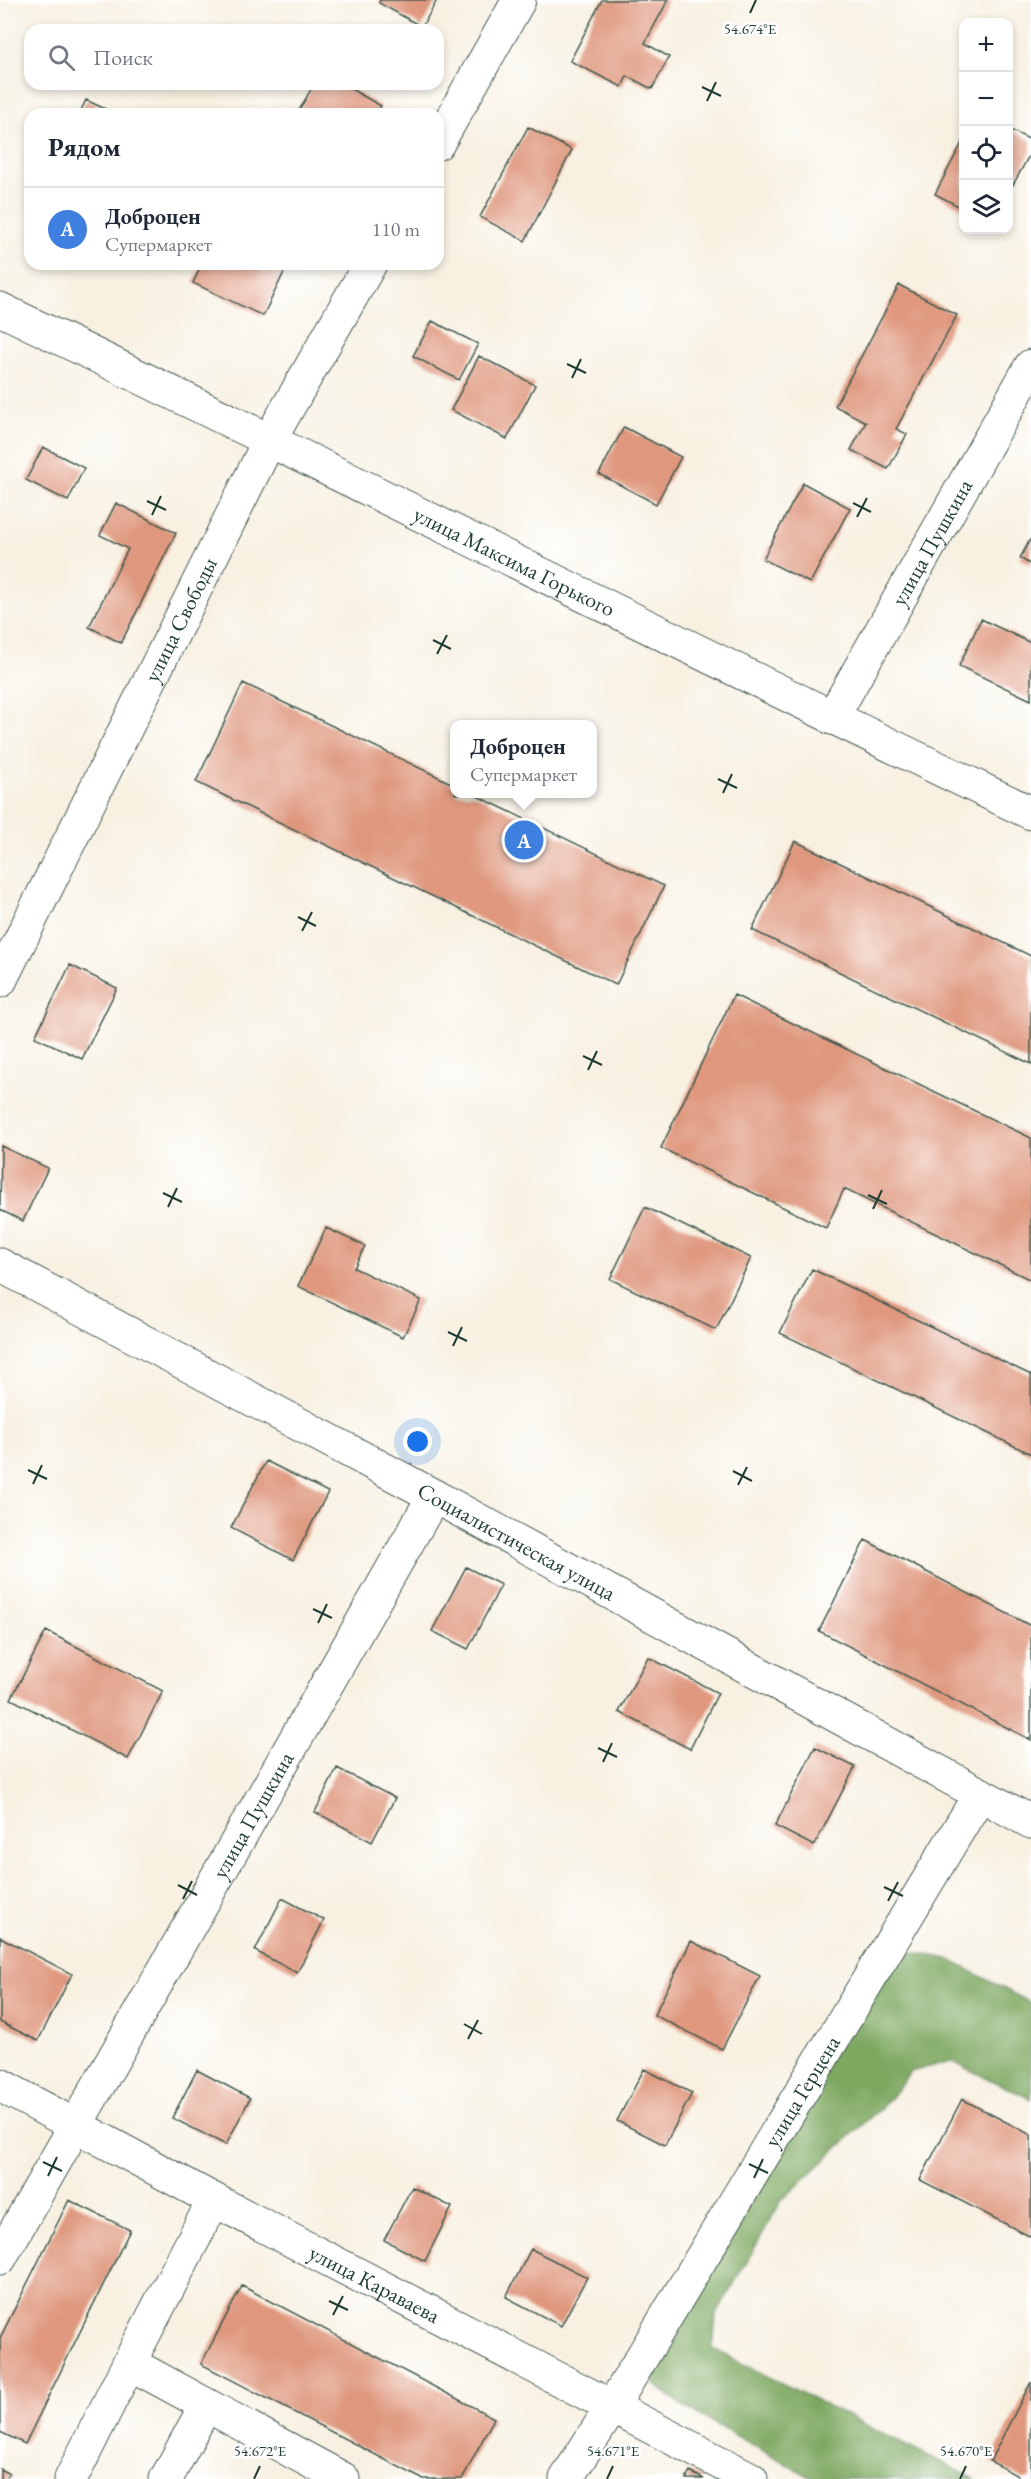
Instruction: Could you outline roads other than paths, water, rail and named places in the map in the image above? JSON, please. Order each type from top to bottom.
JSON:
[{"type":"street","points":[[444,132],[519,0]]},
{"type":"street","name":"улица Свободы","points":[[0,981],[270,439],[367,270]]},
{"type":"street","name":"улица Максима Горького","points":[[0,309],[270,439],[832,718],[1031,813]]},
{"type":"street","name":"улица Пушкина","points":[[832,718],[1031,366]]},
{"type":"street","name":"Социалистическая улица","points":[[0,1265],[435,1496],[1031,1822]]},
{"type":"street","name":"улица Пушкина","points":[[0,2258],[435,1496]]},
{"type":"street","name":"улица Герцена","points":[[566,2479],[612,2407],[980,1794]]},
{"type":"street","name":"улица Караваева","points":[[0,2085],[214,2200],[751,2479]]},
{"type":"street","points":[[71,2479],[214,2200]]},
{"type":"street","points":[[129,2363],[343,2479]]},
{"type":"street","points":[[166,2479],[206,2405]]},
{"type":"place","name":"Доброцен","points":[[524,840]]}]
